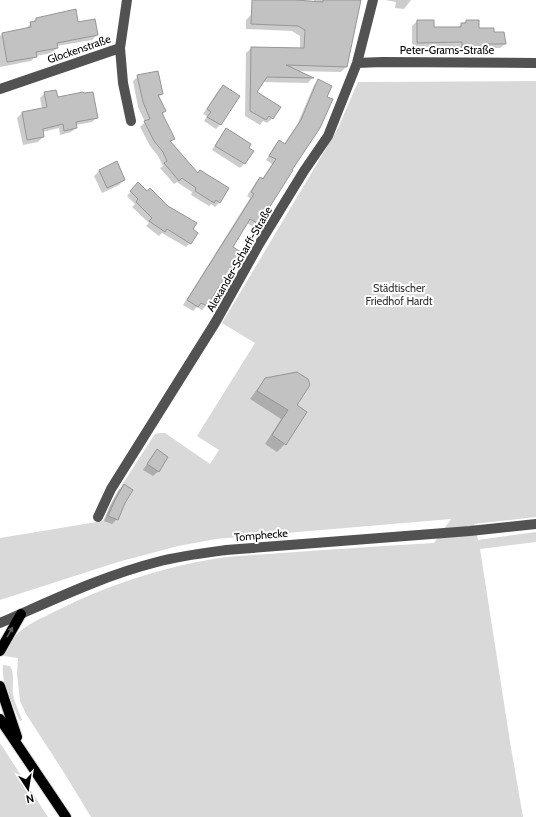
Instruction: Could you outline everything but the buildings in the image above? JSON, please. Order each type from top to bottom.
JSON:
[{"type":"main road","points":[[0,651],[21,614]]},
{"type":"main road","points":[[0,686],[22,752]]},
{"type":"main road","points":[[0,719],[66,817]]},
{"type":"street","name":"Glockenstraße","points":[[0,89],[120,48],[127,0]]},
{"type":"street","name":"Alexander-Scharff-Straße","points":[[98,517],[111,489],[215,323],[258,246],[304,171],[328,136],[357,63],[373,0]]},
{"type":"street","points":[[120,48],[123,83],[131,121]]},
{"type":"street","name":"Peter-Grams-Straße","points":[[357,63],[536,62]]},
{"type":"street","name":"Tomphecke","points":[[0,623],[90,584],[156,562],[192,555],[226,550],[470,531],[536,524]]},
{"type":"green space","name":"Städtischer Friedhof Hardt","points":[[536,81],[536,517],[474,524],[478,540],[536,532],[536,542],[480,549],[523,817],[91,817],[26,714],[20,701],[17,674],[18,658],[4,656],[13,638],[26,626],[97,592],[135,578],[173,567],[230,557],[434,543],[451,519],[216,539],[178,546],[118,562],[0,600],[0,538],[103,521],[118,491],[155,434],[165,433],[210,464],[219,450],[197,436],[255,343],[222,323],[337,130],[358,82]]},
{"type":"green space","points":[[3,665],[10,666],[12,669],[13,695],[22,720],[20,721],[5,687]]},
{"type":"green space","points":[[0,743],[48,817],[0,817]]}]
